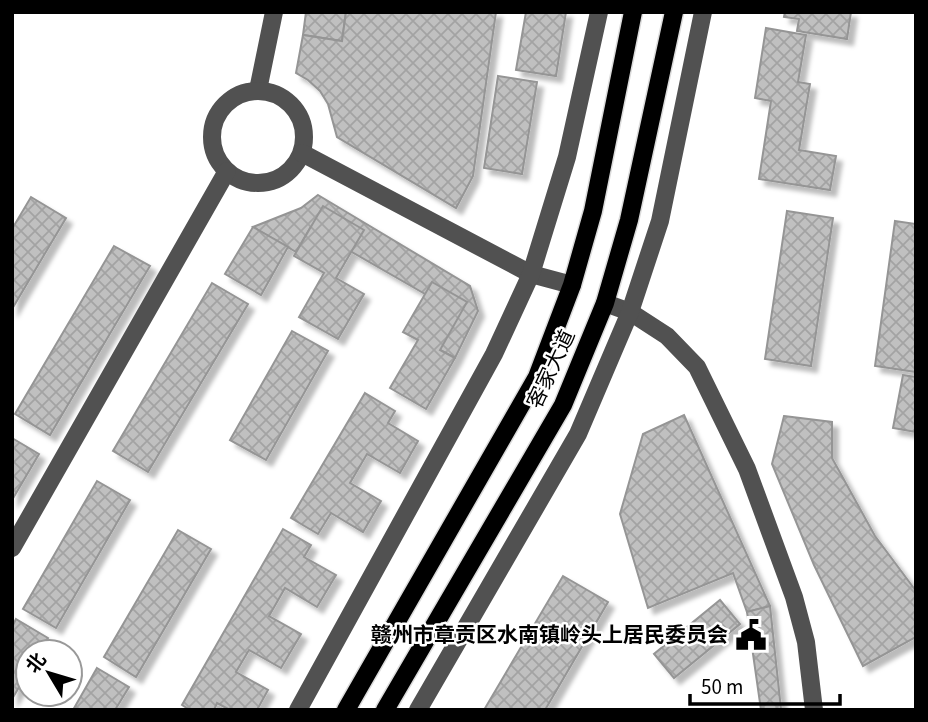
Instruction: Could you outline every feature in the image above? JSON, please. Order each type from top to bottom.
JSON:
[{"type":"main road","name":"客家大道","points":[[346,710],[537,377],[572,285],[593,211],[633,12]]},
{"type":"main road","name":"客家大道","points":[[385,710],[563,404],[606,303],[629,220],[674,12]]},
{"type":"street","points":[[258,90],[274,12]]},
{"type":"street","points":[[298,710],[494,354],[531,274],[567,157],[599,12]]},
{"type":"street","points":[[418,710],[578,434],[630,312],[660,221],[703,12]]},
{"type":"street","points":[[258,90],[270,92],[282,96],[299,113],[305,136],[302,153],[283,177],[260,184],[248,183],[237,179],[219,162],[212,138],[213,125],[218,114],[235,96],[258,90]]},
{"type":"street","points":[[302,153],[531,274],[572,285]]},
{"type":"street","points":[[12,548],[227,171]]},
{"type":"street","points":[[606,303],[630,312],[667,336],[697,367],[747,469],[794,597],[806,642],[814,710]]},
{"type":"building","points":[[306,12],[346,12],[342,41],[303,35]]},
{"type":"building","points":[[346,12],[496,12],[473,176],[456,208],[337,137],[328,104],[320,91],[296,73],[303,35],[342,41]]},
{"type":"building","points":[[526,12],[566,12],[556,76],[516,70]]},
{"type":"building","points":[[785,12],[851,12],[847,39],[797,31],[799,19],[784,17]]},
{"type":"building","points":[[766,28],[806,35],[798,82],[810,84],[799,150],[836,156],[830,190],[759,179],[771,101],[755,98]]},
{"type":"building","points":[[498,76],[537,82],[522,174],[484,168]]},
{"type":"building","points":[[318,195],[470,286],[478,311],[455,358],[427,343],[444,309],[425,294],[310,228],[296,252],[253,227],[301,208]]},
{"type":"building","points":[[31,197],[66,218],[12,309],[12,229]]},
{"type":"building","points":[[323,206],[364,230],[336,278],[364,294],[338,339],[299,317],[324,273],[294,256]]},
{"type":"building","points":[[787,211],[833,218],[811,366],[765,359]]},
{"type":"building","points":[[895,221],[916,224],[916,372],[875,366]]},
{"type":"building","points":[[253,227],[288,247],[261,295],[225,274]]},
{"type":"building","points":[[114,246],[150,266],[50,435],[15,414]]},
{"type":"building","points":[[432,282],[467,302],[440,350],[455,358],[426,409],[390,388],[418,340],[403,332]]},
{"type":"building","points":[[212,283],[248,304],[148,472],[113,451]]},
{"type":"building","points":[[292,331],[328,351],[266,460],[230,440]]},
{"type":"building","points":[[903,375],[916,377],[916,432],[893,428]]},
{"type":"building","points":[[365,393],[395,411],[388,423],[418,441],[400,473],[367,454],[350,483],[381,501],[363,532],[331,513],[318,534],[291,518]]},
{"type":"building","points":[[684,415],[770,606],[747,612],[733,573],[648,608],[620,514],[643,434]]},
{"type":"building","points":[[784,416],[832,422],[832,458],[875,536],[916,591],[916,637],[863,666],[814,565],[772,464]]},
{"type":"building","points":[[12,438],[39,454],[12,500]]},
{"type":"building","points":[[97,481],[130,500],[56,628],[23,609]]},
{"type":"building","points":[[283,529],[311,545],[304,557],[336,575],[317,607],[285,588],[269,616],[301,634],[281,668],[249,650],[236,672],[268,690],[257,710],[230,710],[217,703],[214,710],[190,710],[182,705]]},
{"type":"building","points":[[178,530],[211,549],[136,677],[104,657]]},
{"type":"building","points":[[563,576],[608,602],[545,710],[484,710]]},
{"type":"building","points":[[720,600],[740,624],[674,678],[654,654]]},
{"type":"building","points":[[770,606],[781,709],[761,710],[747,612]]},
{"type":"building","points":[[16,619],[48,638],[14,638],[12,699],[12,627]]},
{"type":"building","points":[[97,668],[129,687],[115,710],[73,710],[84,708],[84,691]]},
{"type":"place","name":"赣州市章贡区水南镇岭头上居民委员会","points":[[751,635]]}]
